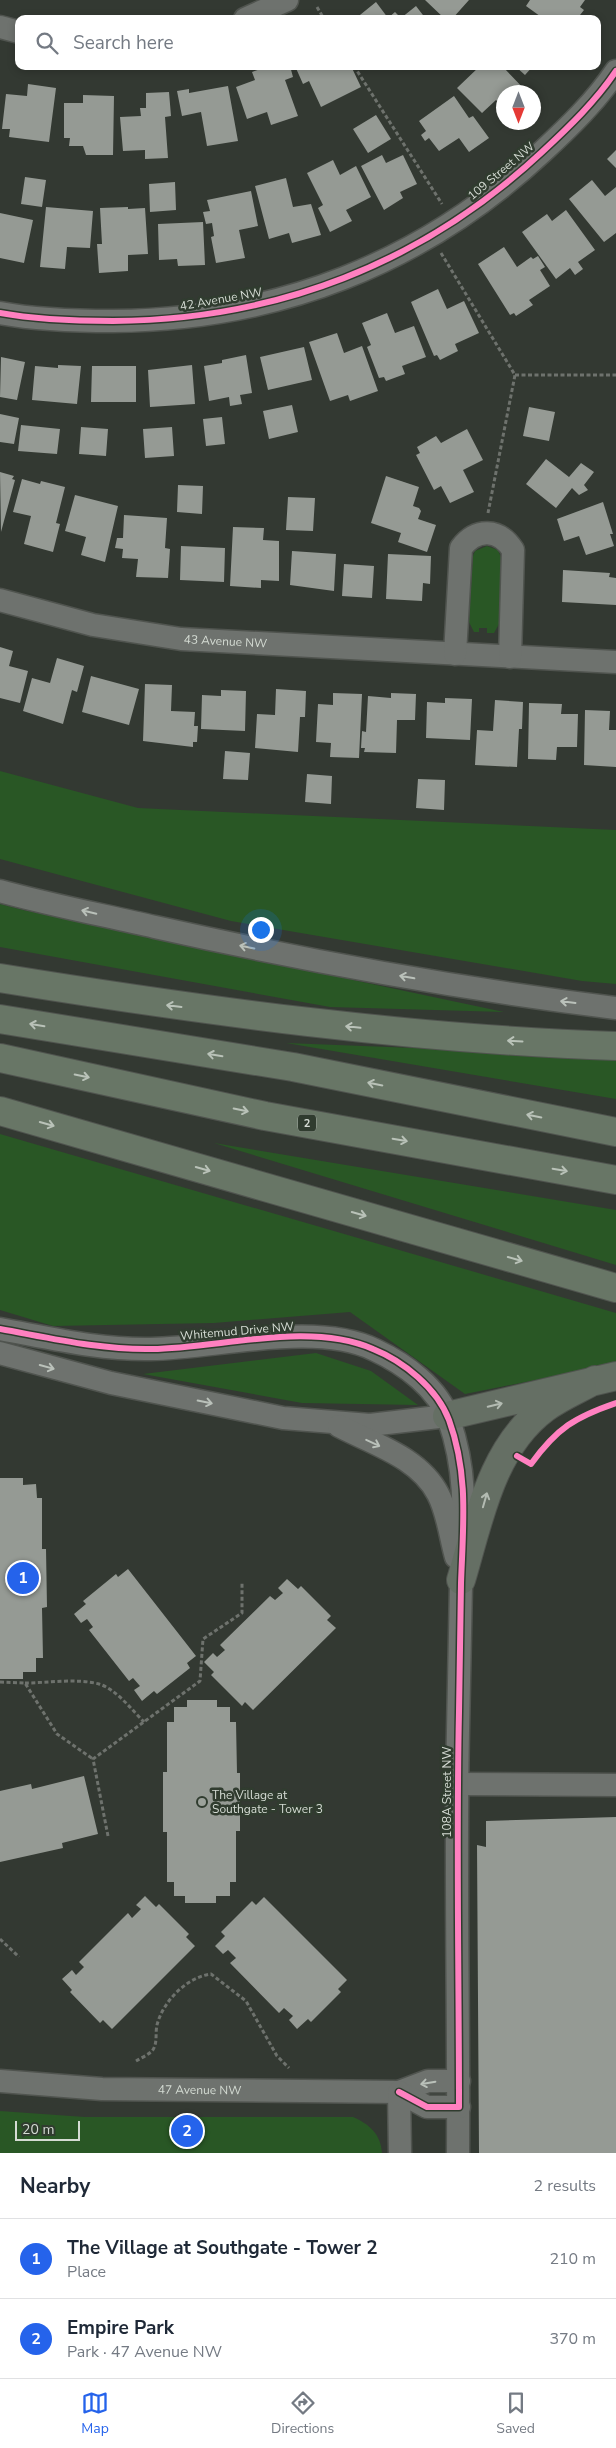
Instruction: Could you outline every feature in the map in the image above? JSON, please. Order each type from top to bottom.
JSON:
[{"type":"highway","points":[[0,978],[155,1003],[298,1021],[503,1041],[616,1046]]},
{"type":"highway","points":[[0,1019],[293,1067],[616,1132]]},
{"type":"highway","name":"2","points":[[0,1058],[265,1116],[616,1180]]},
{"type":"highway","points":[[0,1111],[616,1288]]},
{"type":"main road","points":[[448,1416],[606,1378]]},
{"type":"main road","points":[[461,1580],[488,1491],[507,1450],[523,1429],[545,1408],[606,1378]]},
{"type":"street","points":[[254,15],[287,0]]},
{"type":"street","points":[[0,27],[15,31]]},
{"type":"street","name":"109 Street NW","points":[[436,243],[572,125],[616,71]]},
{"type":"street","name":"42 Avenue NW","points":[[0,313],[21,317],[71,321],[115,321],[178,318],[234,310],[290,297],[343,280],[436,243]]},
{"type":"street","points":[[455,654],[461,548],[475,535],[486,534],[499,536],[508,542],[513,550],[510,657]]},
{"type":"street","name":"43 Avenue NW","points":[[0,600],[93,625],[172,638],[211,642],[616,662]]},
{"type":"street","points":[[0,891],[222,942],[350,967],[546,999],[616,1008]]},
{"type":"street","name":"Whitemud Drive NW","points":[[0,1329],[72,1344],[152,1349],[315,1335],[349,1340],[375,1349],[412,1371],[429,1389],[448,1416]]},
{"type":"street","points":[[0,1354],[120,1385],[283,1418],[370,1425],[448,1416]]},
{"type":"street","name":"108A Street NW","points":[[448,1416],[459,1460],[465,1512],[461,1580],[457,1784],[458,2153]]},
{"type":"street","points":[[329,1422],[406,1460],[430,1481],[443,1507],[461,1580]]},
{"type":"street","points":[[457,1784],[616,1785]]},
{"type":"street","name":"47 Avenue NW","points":[[0,2080],[102,2089],[400,2092]]},
{"type":"street","points":[[400,2092],[428,2082],[458,2081]]},
{"type":"street","points":[[400,2092],[427,2107],[458,2107]]},
{"type":"street","points":[[400,2092],[400,2153]]},
{"type":"path","points":[[316,7],[321,15]]},
{"type":"path","points":[[357,70],[444,206]]},
{"type":"path","points":[[436,243],[515,375],[486,521]]},
{"type":"path","points":[[515,375],[616,375]]},
{"type":"path","points":[[93,1759],[200,1681],[203,1639],[242,1613],[242,1582]]},
{"type":"path","points":[[0,1682],[25,1684],[76,1682],[101,1684],[120,1698],[144,1722]]},
{"type":"path","points":[[25,1684],[57,1734],[93,1759],[108,1836]]},
{"type":"path","points":[[0,1939],[18,1956]]},
{"type":"path","points":[[136,2061],[153,2050],[156,2042],[158,2022],[170,1998],[190,1982],[202,1975],[211,1974],[246,2001],[277,2056],[290,2069]]},
{"type":"green space","points":[[487,546],[498,550],[502,560],[499,624],[494,633],[487,633],[487,628],[479,628],[479,632],[474,632],[469,622],[473,556],[475,551]]},
{"type":"green space","points":[[0,771],[138,808],[616,830],[616,984],[582,981],[231,921],[0,859]]},
{"type":"green space","points":[[0,904],[504,1012],[330,1007],[0,947]]},
{"type":"green space","points":[[286,1043],[616,1056],[616,1099]]},
{"type":"green space","points":[[0,1134],[616,1313],[616,1364],[465,1394],[350,1312],[214,1323],[53,1326],[0,1310]]},
{"type":"green space","points":[[214,1143],[616,1210],[616,1265]]},
{"type":"green space","points":[[316,1353],[371,1371],[418,1405],[302,1403],[143,1374]]},
{"type":"green space","points":[[0,2111],[85,2117],[353,2117],[373,2130],[379,2140],[382,2153],[0,2153]]},
{"type":"building","points":[[425,0],[469,0],[456,15],[441,15]]},
{"type":"building","points":[[530,0],[585,0],[580,7],[584,10],[580,15],[538,15],[526,6]]},
{"type":"building","points":[[376,2],[386,15],[360,15]]},
{"type":"building","points":[[416,6],[423,15],[405,15]]},
{"type":"building","points":[[258,70],[291,70],[293,77],[285,80],[298,116],[271,125],[267,112],[247,119],[236,87],[255,80],[252,72]]},
{"type":"building","points":[[297,70],[353,70],[361,87],[321,107],[309,81],[303,84]]},
{"type":"building","points":[[476,70],[506,70],[520,85],[496,85],[496,100],[482,113],[457,88]]},
{"type":"building","points":[[519,70],[529,70],[525,75]]},
{"type":"building","points":[[28,84],[56,88],[49,142],[9,137],[10,129],[2,129],[6,94],[27,96]]},
{"type":"building","points":[[228,86],[238,141],[207,146],[201,112],[182,116],[177,91],[189,89],[189,93]]},
{"type":"building","points":[[169,92],[171,116],[165,117],[168,158],[145,159],[145,150],[123,151],[120,117],[141,116],[140,108],[146,108],[146,93]]},
{"type":"building","points":[[83,95],[114,96],[113,155],[86,155],[83,146],[69,146],[70,138],[64,138],[64,103],[83,103]]},
{"type":"building","points":[[454,96],[469,118],[473,116],[489,138],[469,152],[459,138],[439,151],[429,138],[425,141],[421,135],[426,131],[419,121]]},
{"type":"building","points":[[376,115],[391,139],[368,153],[353,129]]},
{"type":"building","points":[[616,150],[616,168],[607,159]]},
{"type":"building","points":[[382,155],[386,163],[403,155],[417,184],[400,192],[403,198],[384,210],[361,166]]},
{"type":"building","points":[[333,160],[340,175],[356,166],[371,197],[346,210],[352,221],[330,232],[318,208],[323,205],[307,173]]},
{"type":"building","points":[[25,177],[46,180],[42,207],[21,204]]},
{"type":"building","points":[[286,178],[293,207],[311,204],[321,235],[292,243],[289,233],[269,239],[255,186]]},
{"type":"building","points":[[592,180],[605,196],[616,187],[616,233],[604,242],[569,199]]},
{"type":"building","points":[[175,182],[176,210],[150,212],[149,184]]},
{"type":"building","points":[[251,191],[258,226],[239,230],[245,258],[216,263],[211,237],[214,236],[212,223],[206,224],[203,212],[210,211],[207,200]]},
{"type":"building","points":[[46,207],[93,211],[90,248],[67,247],[65,269],[40,267]]},
{"type":"building","points":[[128,207],[128,209],[145,208],[148,254],[128,255],[128,271],[99,273],[97,244],[102,244],[100,208]]},
{"type":"building","points":[[566,210],[595,250],[578,262],[583,269],[575,275],[570,268],[556,279],[522,232],[547,214],[552,221]]},
{"type":"building","points":[[0,213],[33,220],[24,263],[0,258]]},
{"type":"building","points":[[203,222],[205,265],[178,266],[177,259],[159,260],[158,224]]},
{"type":"building","points":[[504,247],[517,267],[531,257],[533,259],[538,256],[545,267],[540,270],[550,286],[529,300],[533,305],[516,316],[514,313],[510,315],[478,264]]},
{"type":"building","points":[[438,289],[447,309],[464,301],[479,333],[455,344],[458,351],[440,360],[437,355],[434,356],[411,302]]},
{"type":"building","points":[[387,313],[395,333],[414,326],[426,357],[402,366],[405,374],[386,381],[384,377],[379,378],[367,347],[371,345],[362,323]]},
{"type":"building","points":[[337,333],[344,353],[362,346],[378,391],[350,401],[348,395],[330,401],[309,342]]},
{"type":"building","points":[[304,347],[312,380],[268,390],[260,357]]},
{"type":"building","points":[[246,355],[252,393],[240,395],[242,404],[230,406],[229,397],[209,401],[204,366],[222,363],[222,360]]},
{"type":"building","points":[[1,357],[25,362],[17,400],[0,397]]},
{"type":"building","points":[[58,365],[81,366],[77,404],[32,400],[35,366],[58,368]]},
{"type":"building","points":[[192,365],[195,404],[150,407],[148,370]]},
{"type":"building","points":[[92,366],[136,366],[136,402],[91,402]]},
{"type":"building","points":[[292,405],[298,432],[269,439],[263,411]]},
{"type":"building","points":[[529,407],[555,412],[549,441],[523,436]]},
{"type":"building","points":[[0,414],[19,418],[14,444],[0,442]]},
{"type":"building","points":[[222,417],[225,444],[206,446],[203,419]]},
{"type":"building","points":[[21,425],[60,429],[57,454],[18,451]]},
{"type":"building","points":[[81,427],[108,429],[106,456],[79,454]]},
{"type":"building","points":[[172,427],[174,456],[145,458],[143,429]]},
{"type":"building","points":[[467,429],[483,460],[463,470],[474,492],[450,503],[441,486],[434,490],[416,455],[420,453],[417,447],[436,436],[441,443]]},
{"type":"building","points":[[546,459],[569,477],[581,463],[594,472],[584,485],[588,490],[579,495],[572,488],[556,508],[526,484]]},
{"type":"building","points":[[0,472],[14,476],[12,479],[15,480],[1,532]]},
{"type":"building","points":[[386,476],[419,487],[413,506],[421,511],[418,519],[436,525],[427,552],[398,542],[401,533],[371,523]]},
{"type":"building","points":[[22,479],[40,484],[41,481],[65,487],[56,523],[60,524],[53,552],[24,544],[31,516],[13,512]]},
{"type":"building","points":[[178,485],[203,486],[202,514],[177,512]]},
{"type":"building","points":[[75,495],[118,506],[105,562],[81,555],[86,537],[65,531]]},
{"type":"building","points":[[288,497],[315,498],[313,531],[286,530]]},
{"type":"building","points":[[603,502],[613,534],[610,534],[614,546],[586,555],[579,536],[564,541],[557,519]]},
{"type":"building","points":[[124,515],[167,518],[165,548],[170,549],[168,578],[136,577],[138,559],[122,558],[123,549],[115,548],[117,538],[123,538]]},
{"type":"building","points":[[233,527],[264,528],[263,540],[279,541],[279,581],[261,580],[261,588],[230,586]]},
{"type":"building","points":[[181,546],[225,548],[224,582],[180,580]]},
{"type":"building","points":[[292,551],[336,554],[334,591],[290,585]]},
{"type":"building","points":[[388,554],[431,556],[430,584],[423,583],[422,601],[386,599]]},
{"type":"building","points":[[344,564],[374,566],[372,598],[342,596]]},
{"type":"building","points":[[563,570],[610,573],[609,577],[616,578],[616,605],[562,602]]},
{"type":"building","points":[[0,647],[13,651],[9,666],[28,671],[20,703],[0,698]]},
{"type":"building","points":[[57,658],[84,666],[77,692],[72,690],[63,724],[23,711],[32,678],[50,683]]},
{"type":"building","points":[[91,676],[139,689],[129,725],[82,712]]},
{"type":"building","points":[[145,684],[172,685],[171,711],[195,712],[194,726],[198,726],[197,742],[193,742],[193,747],[143,741]]},
{"type":"building","points":[[276,689],[306,691],[305,717],[300,717],[298,752],[255,748],[257,714],[275,715]]},
{"type":"building","points":[[221,690],[246,691],[245,731],[201,729],[202,695],[221,696]]},
{"type":"building","points":[[333,693],[362,694],[359,758],[330,757],[331,743],[316,742],[318,704],[333,705]]},
{"type":"building","points":[[391,693],[416,694],[415,720],[397,720],[396,753],[364,752],[365,748],[361,748],[362,731],[366,732],[368,696],[391,698]]},
{"type":"building","points":[[445,698],[472,699],[470,740],[426,738],[427,702],[445,703]]},
{"type":"building","points":[[495,700],[523,702],[522,729],[519,729],[517,767],[475,765],[477,730],[493,731]]},
{"type":"building","points":[[529,703],[562,704],[561,714],[578,714],[577,747],[557,747],[556,760],[528,759]]},
{"type":"building","points":[[585,710],[610,711],[609,730],[616,730],[616,767],[584,765]]},
{"type":"building","points":[[225,751],[250,753],[248,780],[223,779]]},
{"type":"building","points":[[307,774],[332,776],[331,804],[305,802]]},
{"type":"building","points":[[418,779],[445,780],[444,810],[416,808]]},
{"type":"building","points":[[0,1478],[23,1478],[23,1485],[36,1484],[37,1498],[42,1498],[42,1549],[46,1549],[47,1607],[42,1608],[43,1658],[36,1658],[36,1672],[23,1672],[23,1679],[0,1679]]},
{"type":"building","points":[[128,1569],[196,1656],[187,1663],[190,1668],[157,1694],[154,1691],[142,1701],[134,1690],[140,1686],[133,1678],[129,1681],[89,1630],[93,1627],[87,1619],[81,1623],[74,1614],[86,1604],[83,1601],[116,1574],[118,1577]]},
{"type":"building","points":[[287,1579],[298,1589],[301,1586],[331,1616],[327,1620],[336,1628],[253,1710],[245,1702],[242,1706],[211,1675],[214,1672],[204,1662],[213,1653],[217,1657],[225,1650],[220,1645],[270,1596],[275,1600],[283,1593],[278,1588]]},
{"type":"building","name":"The Village at Southgate - Tower 3","points":[[187,1700],[217,1700],[217,1707],[230,1707],[230,1722],[236,1722],[237,1773],[240,1773],[240,1831],[236,1831],[236,1882],[230,1882],[230,1896],[216,1896],[216,1903],[185,1903],[185,1896],[174,1896],[174,1882],[167,1882],[167,1832],[163,1832],[163,1772],[167,1772],[167,1722],[174,1722],[174,1707],[187,1707]]},
{"type":"building","points":[[84,1776],[98,1834],[62,1843],[63,1848],[0,1862],[0,1791],[31,1784],[32,1789]]},
{"type":"building","points":[[616,1817],[616,2153],[479,2153],[477,1845],[486,1847],[486,1821]]},
{"type":"building","points":[[145,1896],[156,1907],[159,1904],[189,1934],[186,1937],[195,1946],[112,2029],[103,2020],[100,2023],[70,1992],[72,1990],[62,1979],[72,1970],[76,1975],[84,1967],[79,1962],[128,1913],[132,1918],[141,1909],[136,1905]]},
{"type":"building","points":[[264,1897],[347,1980],[338,1989],[341,1992],[311,2022],[308,2019],[297,2029],[289,2020],[293,2016],[284,2008],[279,2013],[230,1963],[236,1958],[228,1950],[223,1954],[215,1946],[225,1936],[221,1932],[252,1901],[256,1905]]},
{"type":"cycle path","points":[[0,313],[42,319],[85,321],[173,318],[232,310],[289,297],[344,278],[397,254],[447,226],[496,191],[542,152],[572,123],[600,93],[616,71]]},
{"type":"cycle path","points":[[0,1329],[75,1343],[133,1349],[179,1348],[293,1336],[321,1337],[348,1341],[384,1354],[407,1368],[428,1387],[444,1408],[460,1461],[463,1500],[458,1811],[459,2107],[427,2107],[399,2092]]},
{"type":"cycle path","points":[[517,1456],[531,1464],[549,1441],[568,1425],[589,1413],[616,1403]]},
{"type":"place","name":"The Village at Southgate - Tower 2","points":[[23,1578]]},
{"type":"place","name":"The Village at Southgate - Tower 3","points":[[202,1802]]},
{"type":"place","name":"Empire Park","points":[[187,2131]]}]
